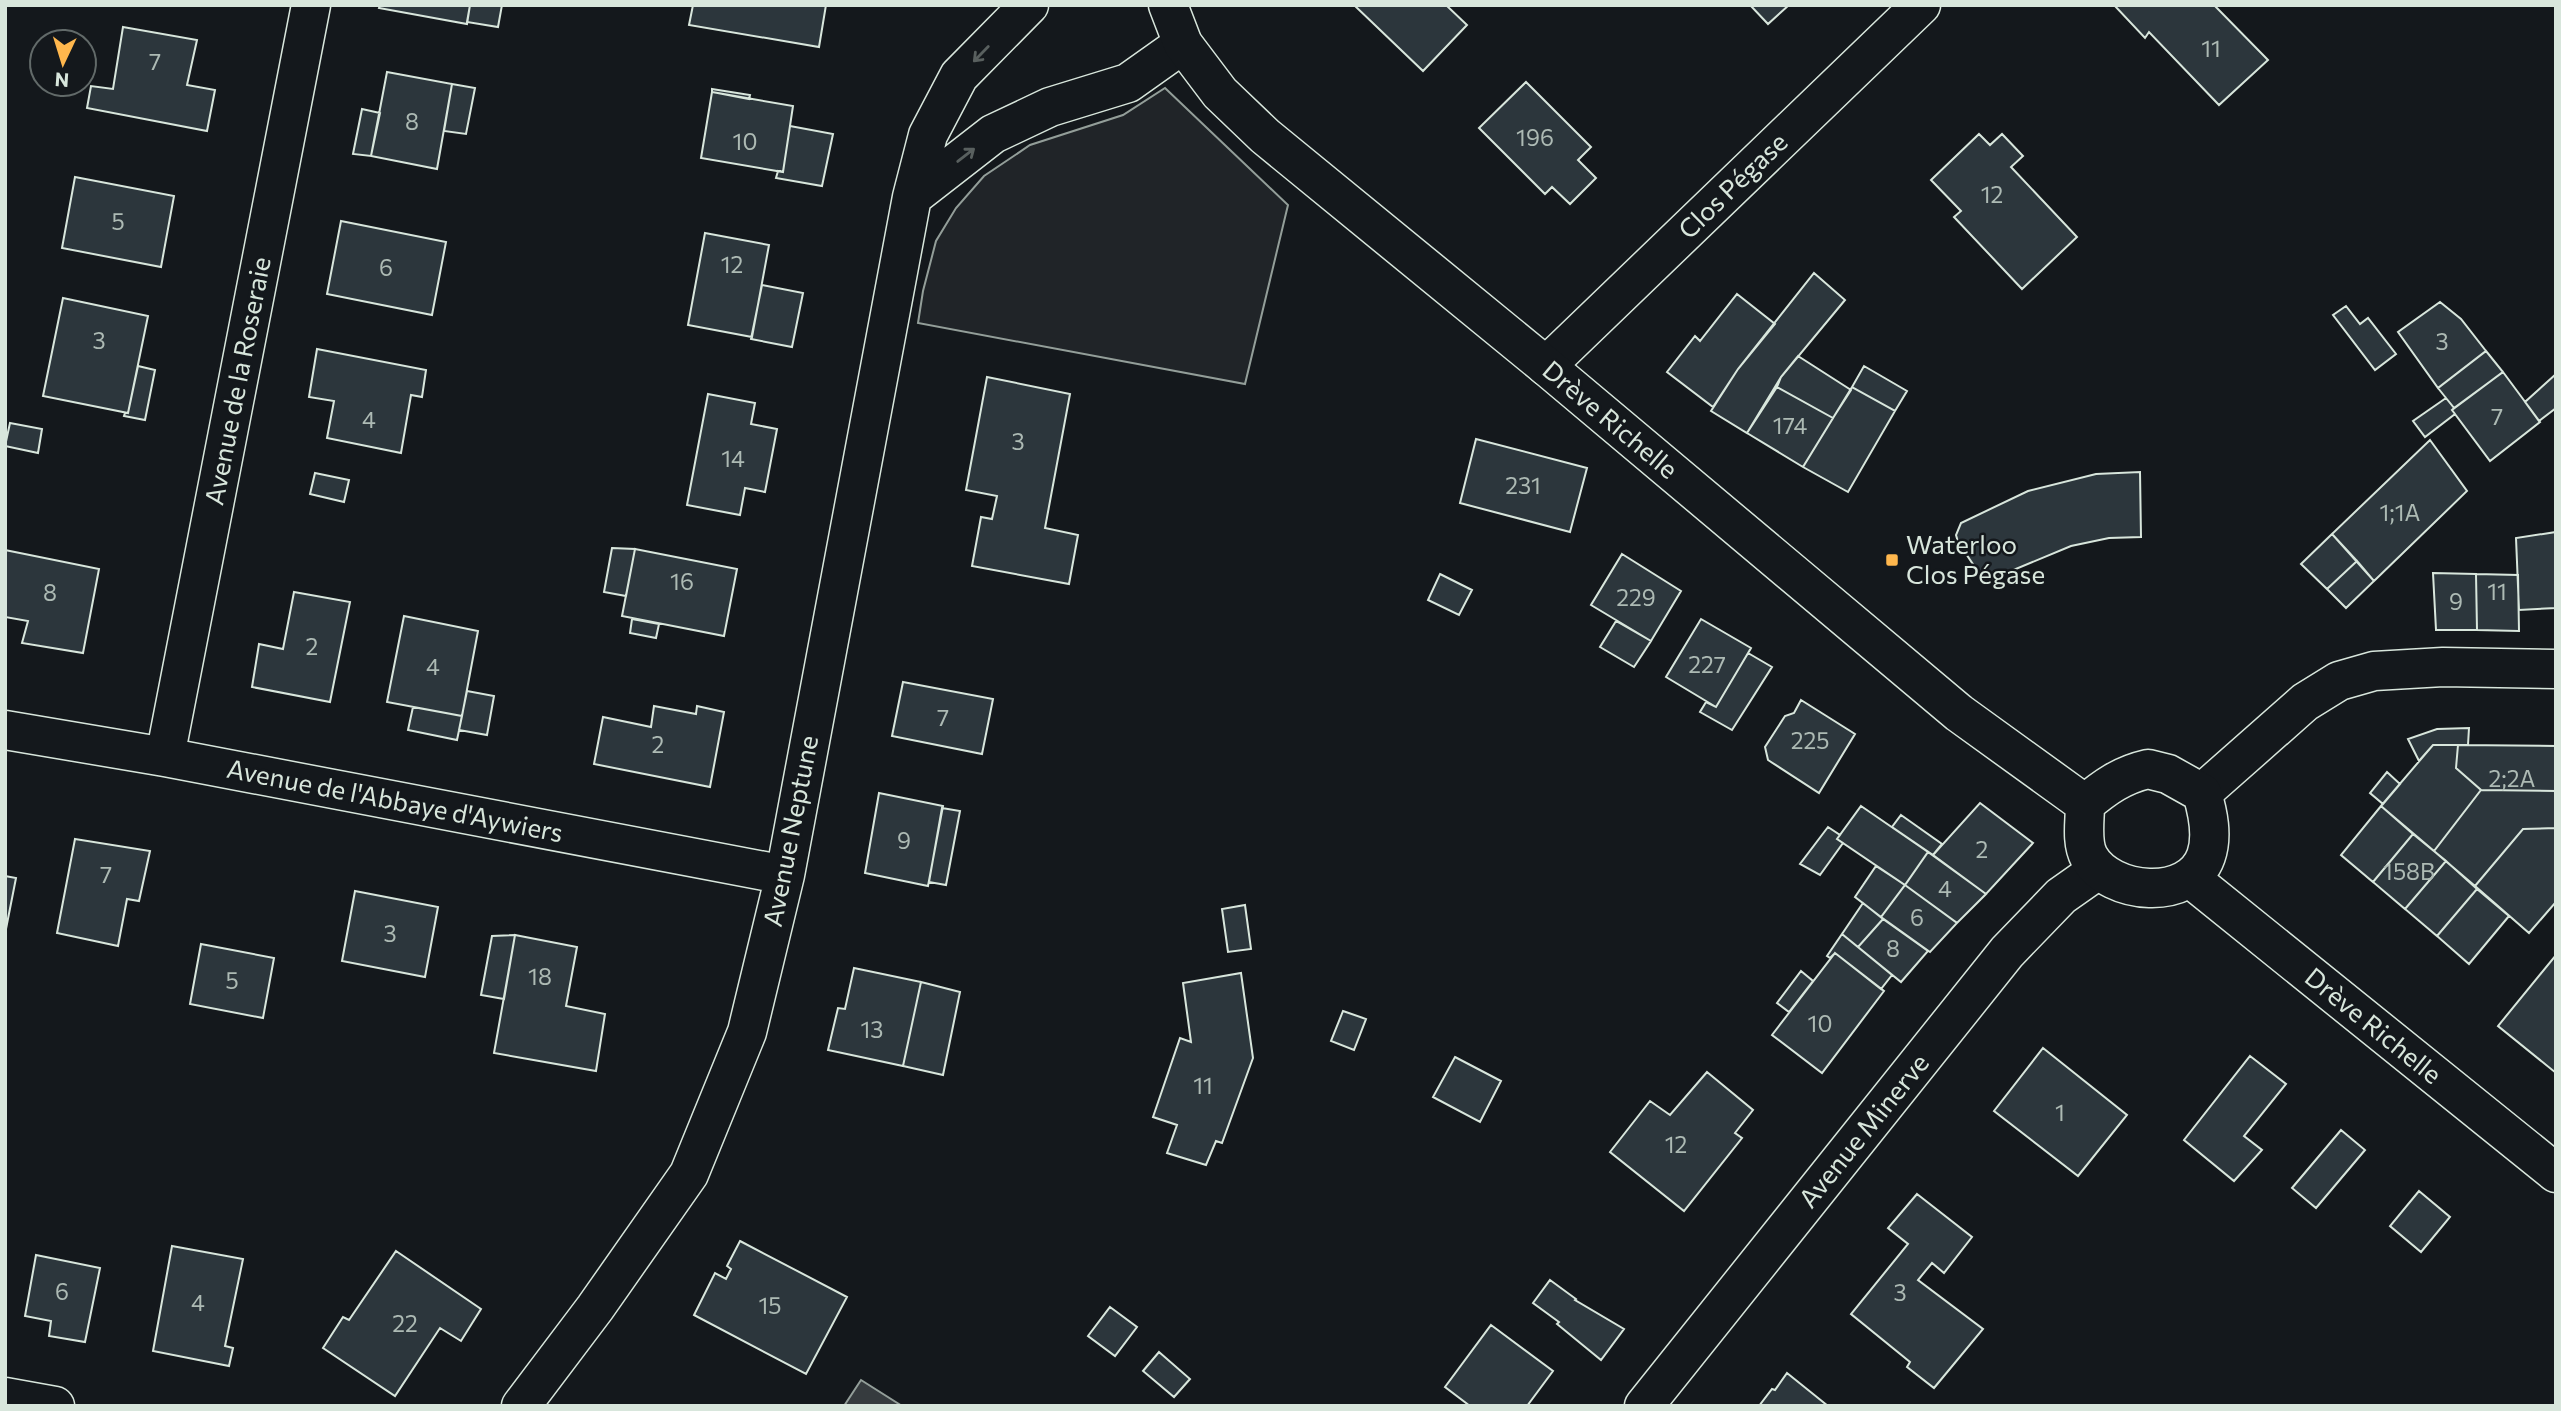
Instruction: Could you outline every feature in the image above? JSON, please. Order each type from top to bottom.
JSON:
[{"type":"street","name":"Avenue de la Roseraie","points":[[165,757],[310,5]]},
{"type":"street","name":"Avenue Neptune","points":[[521,1406],[595,1308],[689,1174],[747,1032],[785,876],[912,197],[928,135],[959,76],[1028,5]]},
{"type":"street","name":"Drève Richelle","points":[[1168,5],[1183,44],[1220,93],[1265,136],[1546,366],[1959,713],[2085,804]]},
{"type":"street","name":"Clos Pégase","points":[[1546,366],[1921,5]]},
{"type":"street","points":[[912,197],[993,134],[1050,107],[1128,83],[1183,44]]},
{"type":"street","points":[[2202,793],[2305,702],[2339,681],[2374,671],[2429,668],[2556,669]]},
{"type":"street","name":"Avenue de l'Abbaye d'Aywiers","points":[[5,730],[165,757],[785,876]]},
{"type":"street","points":[[2148,769],[2168,774],[2202,793],[2208,815],[2206,857],[2190,878],[2161,888],[2130,885],[2098,870],[2088,855],[2084,837],[2085,804],[2106,786],[2127,774],[2148,769]]},
{"type":"street","name":"Avenue Minerve","points":[[1644,1406],[2007,952],[2061,897],[2098,870]]},
{"type":"street","name":"Drève Richelle","points":[[2190,878],[2556,1173]]},
{"type":"street","points":[[5,1397],[55,1406]]},
{"type":"shaded area","points":[[1165,88],[1288,205],[1245,384],[918,323],[936,241],[956,208],[984,176],[1030,145],[1123,115]]},
{"type":"shaded area","points":[[861,1380],[902,1406],[844,1406]]},
{"type":"building","points":[[380,5],[470,5],[467,24],[379,8]]},
{"type":"building","points":[[470,5],[502,5],[498,27],[467,22]]},
{"type":"building","points":[[693,5],[826,5],[819,47],[689,25]]},
{"type":"building","points":[[1354,5],[1446,5],[1467,25],[1423,71]]},
{"type":"building","points":[[1750,5],[1789,5],[1768,24]]},
{"type":"building","points":[[2114,5],[2214,5],[2268,60],[2219,105],[2149,32],[2145,38]]},
{"type":"building","points":[[123,27],[197,40],[187,85],[215,90],[207,131],[87,108],[89,98],[98,98],[98,87],[113,89]]},
{"type":"building","points":[[387,72],[452,84],[437,169],[371,156]]},
{"type":"building","points":[[1526,82],[1591,147],[1578,160],[1596,178],[1570,204],[1552,187],[1545,194],[1479,128]]},
{"type":"building","points":[[452,84],[475,88],[466,134],[444,131]]},
{"type":"building","points":[[712,89],[750,95],[749,99],[712,92]]},
{"type":"building","points":[[712,92],[793,106],[783,172],[701,158]]},
{"type":"building","points":[[362,109],[380,113],[371,156],[353,154]]},
{"type":"building","points":[[790,126],[833,134],[822,186],[776,178],[778,171],[783,172]]},
{"type":"building","points":[[1979,134],[1990,145],[2002,134],[2023,156],[2011,167],[2077,237],[2022,289],[1954,217],[1961,211],[1931,180]]},
{"type":"building","points":[[75,177],[174,196],[161,267],[62,248]]},
{"type":"building","points":[[341,221],[446,242],[432,315],[327,294]]},
{"type":"building","points":[[705,233],[769,245],[752,337],[688,325]]},
{"type":"building","points":[[1814,273],[1845,300],[1781,377],[1747,433],[1711,411],[1738,369]]},
{"type":"building","points":[[762,285],[803,293],[792,347],[751,339]]},
{"type":"building","points":[[1737,294],[1775,324],[1738,369],[1713,407],[1667,372],[1695,336],[1700,341]]},
{"type":"building","points":[[63,298],[148,316],[128,413],[43,396]]},
{"type":"building","points":[[2440,302],[2461,319],[2486,351],[2438,388],[2398,332]]},
{"type":"building","points":[[2346,306],[2360,324],[2368,318],[2396,354],[2375,370],[2333,315]]},
{"type":"building","points":[[317,349],[426,370],[422,397],[411,395],[401,453],[327,438],[334,401],[309,397]]},
{"type":"building","points":[[2486,351],[2503,372],[2454,408],[2438,388]]},
{"type":"building","points":[[1798,356],[1851,390],[1833,418],[1777,387],[1781,377]]},
{"type":"building","points":[[138,366],[155,370],[145,420],[124,416],[128,413]]},
{"type":"building","points":[[1864,366],[1907,391],[1895,411],[1852,387]]},
{"type":"building","points":[[2503,372],[2540,422],[2490,461],[2452,410]]},
{"type":"building","points":[[2556,374],[2556,408],[2539,421],[2525,402]]},
{"type":"building","points":[[987,377],[1070,394],[1045,528],[1078,535],[1069,584],[972,566],[981,517],[992,519],[997,496],[966,490]]},
{"type":"building","points":[[1777,387],[1833,418],[1803,467],[1747,433]]},
{"type":"building","points":[[1852,387],[1895,411],[1848,492],[1803,467]]},
{"type":"building","points":[[708,394],[755,403],[751,424],[777,429],[765,492],[745,488],[740,515],[687,505]]},
{"type":"building","points":[[2446,398],[2455,414],[2425,437],[2413,421]]},
{"type":"building","points":[[10,423],[42,429],[38,453],[5,446]]},
{"type":"building","points":[[1476,439],[1587,468],[1570,532],[1460,503]]},
{"type":"building","points":[[2430,440],[2467,491],[2374,581],[2332,534]]},
{"type":"building","points":[[2140,472],[2141,537],[2109,538],[2071,546],[1992,579],[1979,573],[1958,542],[1956,535],[1961,523],[2028,491],[2096,474]]},
{"type":"building","points":[[315,473],[349,480],[344,502],[310,494]]},
{"type":"building","points":[[2556,532],[2556,608],[2519,610],[2516,538]]},
{"type":"building","points":[[2332,534],[2357,561],[2327,589],[2301,564]]},
{"type":"building","points":[[612,548],[635,549],[626,596],[604,592]]},
{"type":"building","points":[[635,549],[737,569],[724,636],[622,616]]},
{"type":"building","points":[[5,550],[99,569],[83,653],[22,643],[28,621],[5,617]]},
{"type":"building","points":[[1622,554],[1681,591],[1651,641],[1591,605]]},
{"type":"building","points":[[2357,561],[2374,581],[2346,608],[2327,589]]},
{"type":"building","points":[[2433,573],[2476,574],[2477,630],[2436,630]]},
{"type":"building","points":[[1440,574],[1472,590],[1459,615],[1428,600]]},
{"type":"building","points":[[2476,574],[2518,575],[2519,631],[2477,630]]},
{"type":"building","points":[[294,592],[350,602],[330,702],[252,687],[259,644],[283,649]]},
{"type":"building","points":[[404,616],[478,631],[462,716],[387,702]]},
{"type":"building","points":[[632,619],[659,624],[656,638],[630,633]]},
{"type":"building","points":[[1701,619],[1751,648],[1716,707],[1666,677]]},
{"type":"building","points":[[1616,621],[1651,641],[1634,667],[1600,647]]},
{"type":"building","points":[[1748,653],[1772,667],[1732,730],[1700,712],[1706,702],[1716,707]]},
{"type":"building","points":[[903,682],[993,699],[982,754],[892,736]]},
{"type":"building","points":[[467,691],[494,696],[487,735],[459,730]]},
{"type":"building","points":[[1801,700],[1855,734],[1819,793],[1768,760],[1765,747],[1785,716],[1794,713]]},
{"type":"building","points":[[654,706],[696,714],[697,706],[724,712],[710,787],[594,764],[603,717],[651,727]]},
{"type":"building","points":[[413,707],[462,716],[457,740],[408,730]]},
{"type":"building","points":[[2469,728],[2468,745],[2433,745],[2419,761],[2408,739],[2437,729]]},
{"type":"building","points":[[2433,745],[2458,745],[2456,768],[2481,790],[2434,851],[2381,806]]},
{"type":"building","points":[[2458,745],[2556,746],[2556,791],[2481,790],[2456,768]]},
{"type":"building","points":[[2387,772],[2400,784],[2383,804],[2370,793]]},
{"type":"building","points":[[2481,790],[2556,791],[2556,828],[2523,829],[2475,886],[2434,851]]},
{"type":"building","points":[[879,793],[943,806],[928,886],[865,873]]},
{"type":"building","points":[[1980,803],[2033,843],[1986,894],[1933,855]]},
{"type":"building","points":[[1861,806],[1928,852],[1905,885],[1837,839]]},
{"type":"building","points":[[2381,806],[2413,834],[2373,882],[2341,855]]},
{"type":"building","points":[[942,808],[960,811],[946,885],[929,882]]},
{"type":"building","points":[[1901,815],[1942,844],[1933,855],[1892,827]]},
{"type":"building","points":[[1828,827],[1840,835],[1837,839],[1843,843],[1820,875],[1800,864]]},
{"type":"building","points":[[2556,828],[2556,902],[2529,933],[2475,886],[2523,829]]},
{"type":"building","points":[[2413,834],[2446,861],[2405,909],[2373,882]]},
{"type":"building","points":[[75,839],[150,851],[139,901],[127,899],[118,946],[57,933]]},
{"type":"building","points":[[1928,852],[1986,894],[1957,923],[1905,885]]},
{"type":"building","points":[[2446,861],[2477,889],[2437,936],[2405,909]]},
{"type":"building","points":[[1876,866],[1905,885],[1881,917],[1855,897]]},
{"type":"building","points":[[5,876],[16,878],[5,934]]},
{"type":"building","points":[[1905,885],[1957,923],[1930,952],[1881,917]]},
{"type":"building","points":[[2477,889],[2509,916],[2469,964],[2437,936]]},
{"type":"building","points":[[355,891],[438,907],[425,977],[342,961]]},
{"type":"building","points":[[1863,903],[1883,919],[1858,947],[1842,934]]},
{"type":"building","points":[[1245,905],[1251,949],[1228,952],[1222,909]]},
{"type":"building","points":[[1883,919],[1928,951],[1901,982],[1858,947]]},
{"type":"building","points":[[1842,934],[1892,975],[1881,989],[1835,953],[1830,958],[1827,956]]},
{"type":"building","points":[[515,935],[577,947],[566,1006],[605,1014],[596,1071],[494,1053]]},
{"type":"building","points":[[515,935],[504,999],[481,995],[492,936]]},
{"type":"building","points":[[201,944],[274,958],[263,1018],[190,1004]]},
{"type":"building","points":[[1835,953],[1884,991],[1822,1073],[1772,1035]]},
{"type":"building","points":[[2556,955],[2556,1073],[2498,1026]]},
{"type":"building","points":[[854,968],[921,982],[903,1066],[828,1050],[838,1008],[845,1009]]},
{"type":"building","points":[[1801,971],[1813,981],[1789,1012],[1777,1003]]},
{"type":"building","points":[[1241,973],[1253,1058],[1222,1143],[1216,1141],[1206,1165],[1167,1153],[1177,1125],[1153,1117],[1180,1038],[1191,1042],[1183,983]]},
{"type":"building","points":[[921,982],[960,992],[943,1075],[903,1066]]},
{"type":"building","points":[[1343,1011],[1366,1019],[1354,1050],[1331,1041]]},
{"type":"building","points":[[2043,1048],[2127,1115],[2078,1176],[1994,1111]]},
{"type":"building","points":[[2250,1056],[2286,1084],[2244,1136],[2262,1150],[2234,1181],[2184,1140]]},
{"type":"building","points":[[1455,1057],[1501,1081],[1480,1122],[1433,1097]]},
{"type":"building","points":[[1707,1072],[1753,1110],[1735,1133],[1742,1138],[1684,1211],[1610,1152],[1650,1101],[1670,1115]]},
{"type":"building","points":[[2341,1130],[2365,1150],[2316,1208],[2292,1188]]},
{"type":"building","points":[[2419,1191],[2450,1217],[2421,1252],[2390,1226]]},
{"type":"building","points":[[1917,1194],[1972,1237],[1944,1273],[1932,1263],[1918,1280],[1983,1329],[1934,1388],[1907,1367],[1910,1362],[1851,1314],[1908,1244],[1888,1228]]},
{"type":"building","points":[[740,1241],[847,1297],[806,1374],[694,1315],[715,1273],[726,1279],[731,1269],[727,1266]]},
{"type":"building","points":[[172,1246],[243,1259],[225,1346],[233,1348],[229,1366],[153,1351]]},
{"type":"building","points":[[396,1251],[481,1309],[461,1341],[440,1328],[395,1396],[323,1348],[343,1317],[349,1320]]},
{"type":"building","points":[[36,1255],[100,1268],[85,1342],[49,1336],[51,1321],[25,1316]]},
{"type":"building","points":[[1550,1280],[1575,1300],[1624,1329],[1601,1360],[1557,1324],[1559,1322],[1533,1303]]},
{"type":"building","points":[[1110,1307],[1137,1327],[1115,1356],[1088,1336]]},
{"type":"building","points":[[1491,1325],[1553,1371],[1527,1406],[1470,1406],[1445,1387]]},
{"type":"building","points":[[1159,1352],[1190,1379],[1174,1397],[1143,1371]]},
{"type":"building","points":[[1787,1373],[1828,1406],[1759,1406]]},
{"type":"place","name":"Waterloo Clos Pégase","points":[[1892,560]]}]
